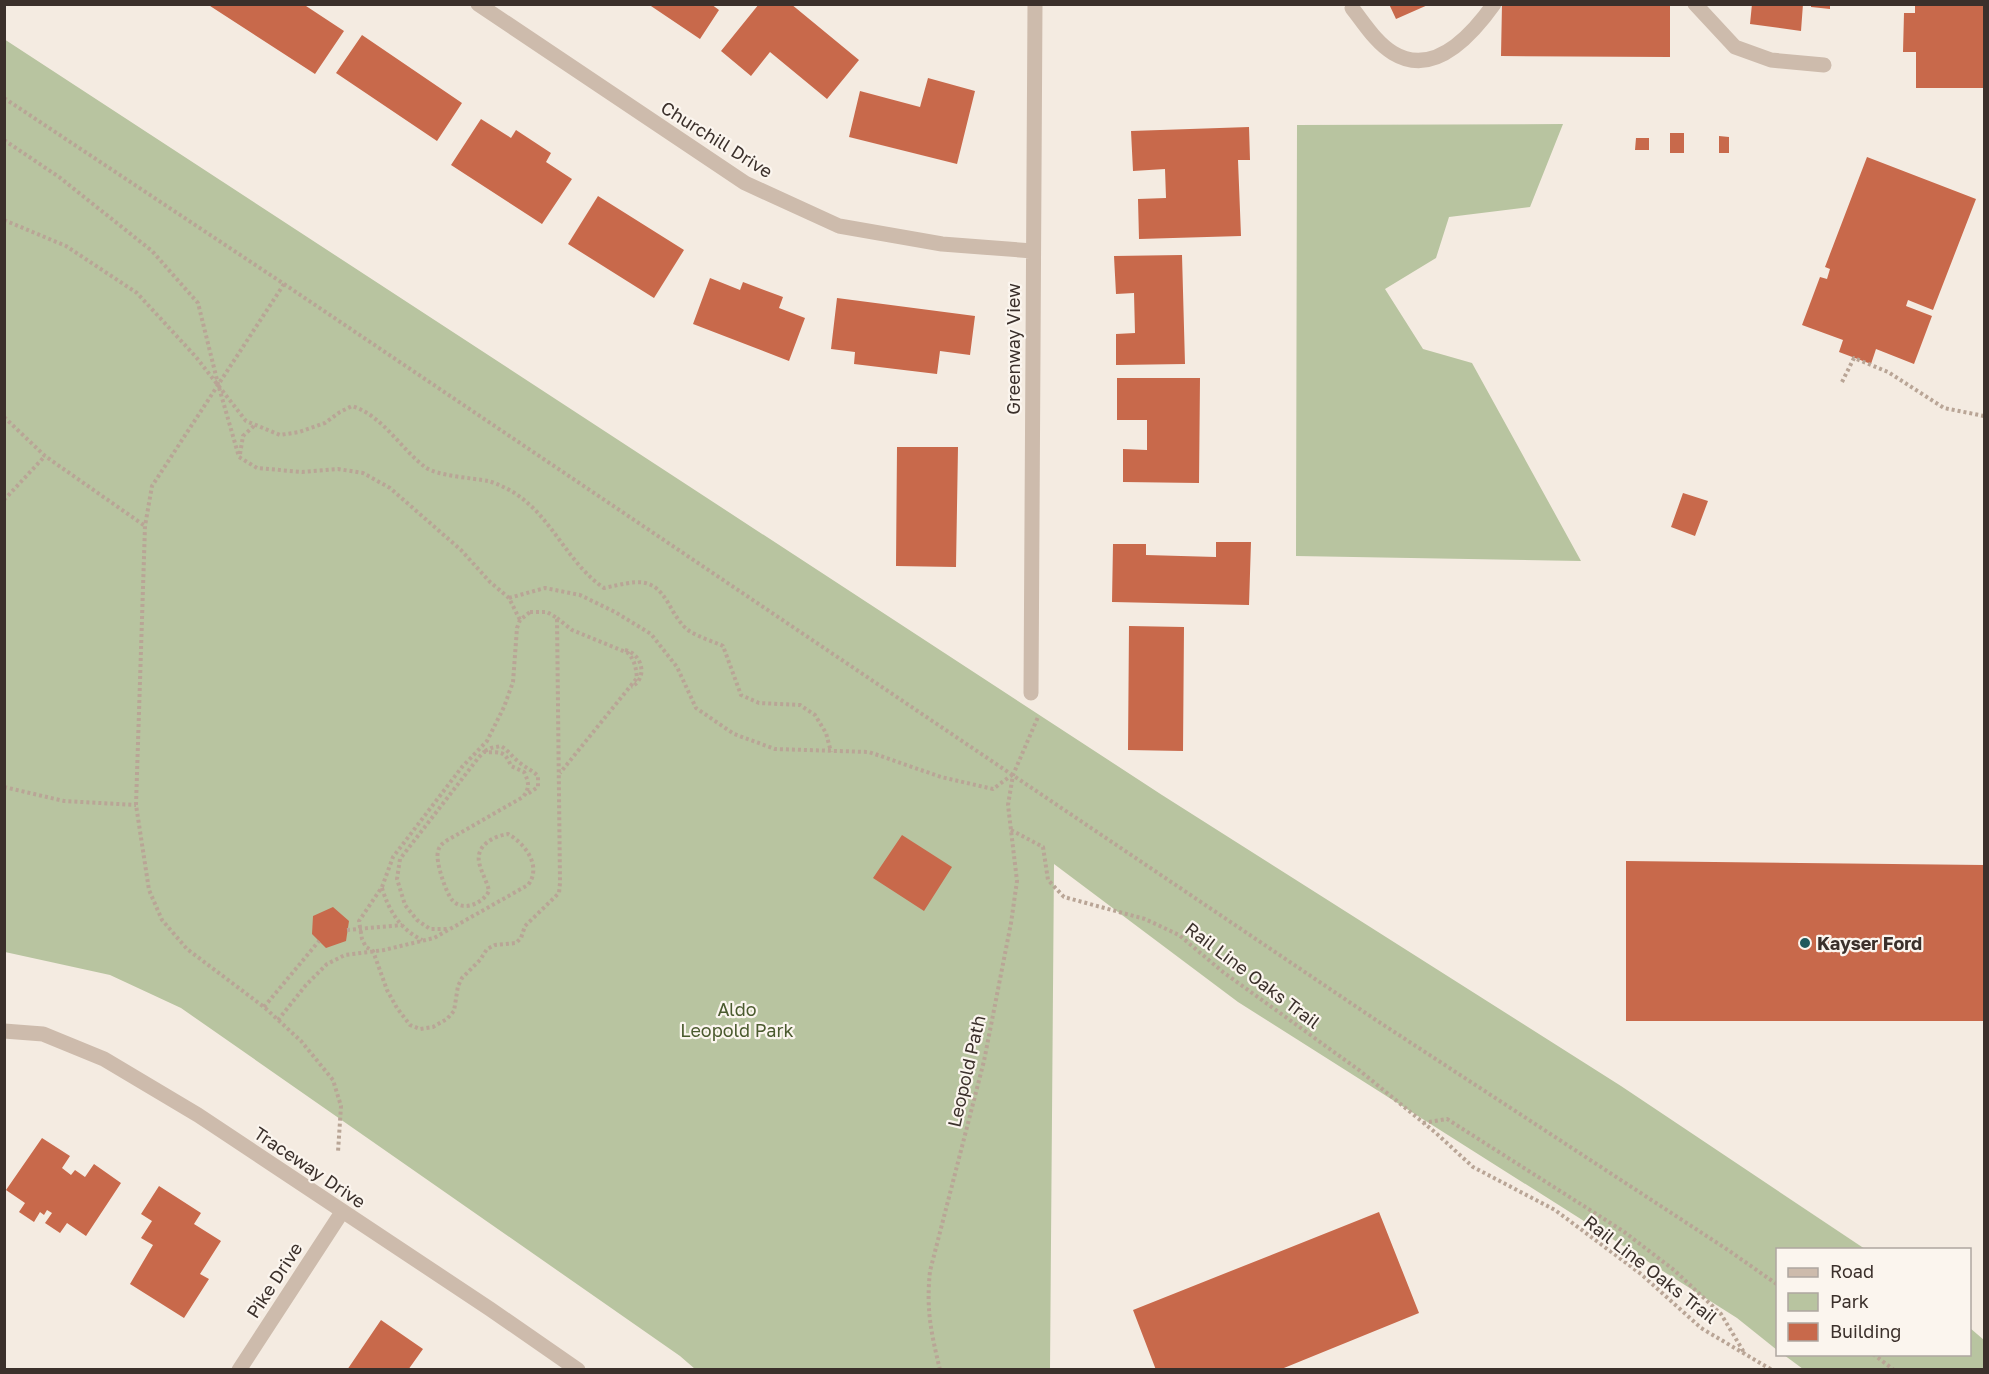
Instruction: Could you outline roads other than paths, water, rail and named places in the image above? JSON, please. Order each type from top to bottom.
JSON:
[{"type":"street","name":"Churchill Drive","points":[[478,4],[745,183],[839,226],[942,244],[1033,251]]},
{"type":"street","name":"Greenway View","points":[[1031,693],[1035,4]]},
{"type":"street","points":[[1352,8],[1377,39],[1392,52],[1410,60],[1433,58],[1456,47],[1481,23],[1494,4]]},
{"type":"street","points":[[1695,4],[1735,47],[1771,60],[1824,65]]},
{"type":"street","name":"Traceway Drive","points":[[4,1030],[43,1034],[104,1059],[198,1115],[578,1370]]},
{"type":"street","name":"Pike Drive","points":[[239,1370],[342,1212]]},
{"type":"place","name":"Kayser Ford","points":[[1805,943]]},
{"type":"park label","name":"Aldo Leopold Park","points":[[737,1019]]}]
